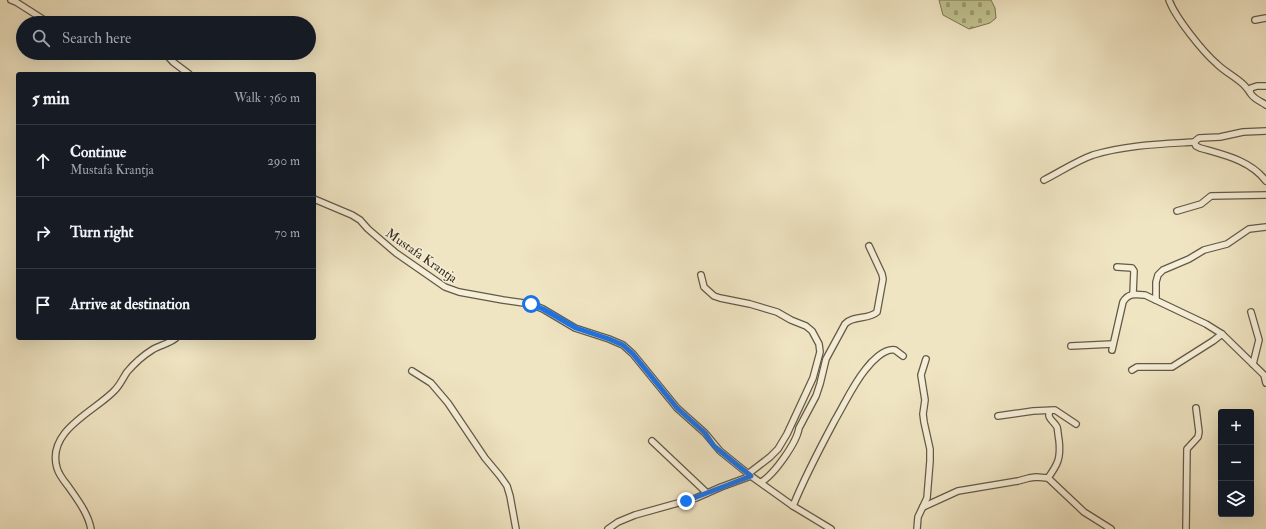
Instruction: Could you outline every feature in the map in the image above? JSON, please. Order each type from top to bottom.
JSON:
[{"type":"street","points":[[11,0],[38,16]]},
{"type":"street","points":[[1169,0],[1181,21],[1210,58],[1250,91],[1252,95],[1266,105]]},
{"type":"street","points":[[1254,20],[1266,18]]},
{"type":"street","points":[[171,60],[186,72]]},
{"type":"street","points":[[1250,91],[1251,88],[1257,86],[1266,86]]},
{"type":"street","points":[[1044,180],[1074,163],[1093,155],[1147,145],[1194,142],[1199,138],[1220,137],[1243,132],[1266,131]]},
{"type":"street","points":[[1194,142],[1196,146],[1200,148],[1243,162],[1258,172],[1266,181]]},
{"type":"street","points":[[1177,210],[1201,204],[1211,196],[1266,195]]},
{"type":"street","name":"Mustafa Krantja","points":[[316,200],[352,215],[360,220],[368,229],[396,253],[445,287],[458,292],[531,304],[543,309],[576,328],[623,345],[633,354],[677,408],[705,433],[714,446],[749,475],[762,482],[793,506],[831,529]]},
{"type":"street","points":[[1156,300],[1156,282],[1158,275],[1163,270],[1189,259],[1204,250],[1227,244],[1249,229],[1266,227]]},
{"type":"street","points":[[762,482],[774,471],[790,448],[818,390],[826,359],[847,322],[877,312],[883,279],[869,246]]},
{"type":"street","points":[[1117,267],[1132,268],[1134,271],[1133,294]]},
{"type":"street","points":[[608,529],[618,522],[635,515],[686,501],[749,475],[778,449],[787,434],[813,378],[820,352],[820,344],[812,331],[806,326],[777,312],[714,296],[704,287],[701,275]]},
{"type":"street","points":[[1070,346],[1112,347],[1123,302],[1126,298],[1133,294],[1145,295],[1206,324],[1222,334],[1265,374],[1266,383]]},
{"type":"street","points":[[1251,312],[1259,340],[1253,364]]},
{"type":"street","points":[[1132,370],[1137,367],[1172,367],[1222,334]]},
{"type":"street","points":[[90,529],[86,514],[57,470],[57,450],[61,439],[76,421],[115,389],[128,371],[139,361],[152,350],[170,343],[174,340]]},
{"type":"street","points":[[793,506],[802,482],[852,390],[866,369],[874,360],[887,351],[895,350],[903,356]]},
{"type":"street","points":[[917,529],[918,517],[927,498],[931,454],[923,414],[925,400],[921,375],[926,359]]},
{"type":"street","points":[[412,371],[431,383],[448,403],[485,458],[504,481],[510,496],[516,529]]},
{"type":"street","points":[[1186,529],[1187,449],[1198,437],[1199,432],[1196,408]]},
{"type":"street","points":[[998,416],[1033,411],[1055,410],[1076,424]]},
{"type":"street","points":[[1048,478],[1055,468],[1060,453],[1057,427],[1049,418],[1050,411]]},
{"type":"street","points":[[652,442],[707,493]]},
{"type":"street","points":[[923,507],[958,491],[1029,478],[1048,478],[1084,512],[1111,529]]},
{"type":"green space","points":[[939,0],[991,0],[995,8],[996,18],[990,23],[969,29],[943,15]]},
{"type":"route","points":[[531,304],[543,309],[576,328],[623,345],[633,354],[677,408],[705,433],[714,446],[751,476],[686,501]]}]
